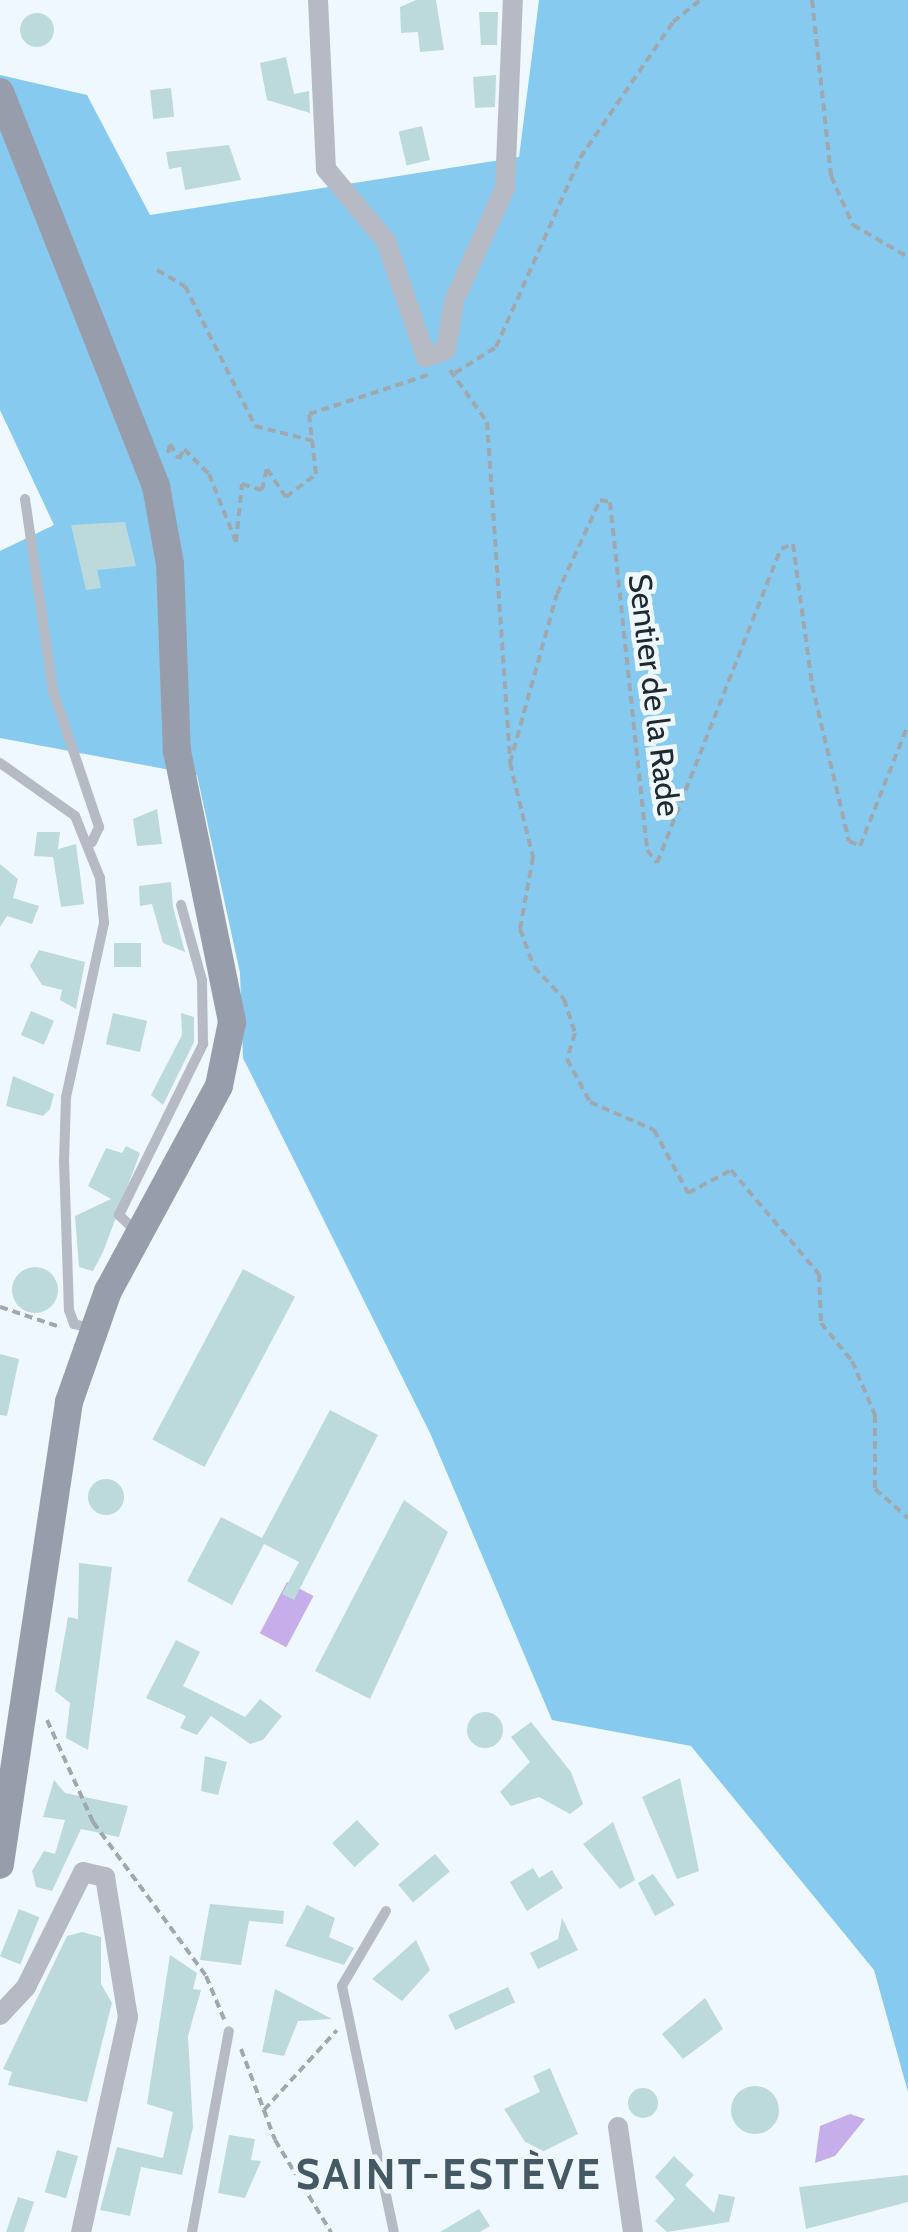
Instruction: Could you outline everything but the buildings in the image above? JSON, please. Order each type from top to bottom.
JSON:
[{"type":"main road","points":[[0,92],[156,486],[170,564],[177,751],[229,982],[227,1066],[84,1326],[61,1436],[0,1865]]},
{"type":"street","points":[[318,0],[326,169],[386,242],[426,357],[446,350],[454,301],[504,188],[513,0]]},
{"type":"street","points":[[0,2015],[26,1987],[82,1872],[105,1877],[128,2017],[81,2232]]},
{"type":"street","points":[[618,2126],[633,2232]]},
{"type":"lane","points":[[25,499],[54,690],[99,828],[92,842]]},
{"type":"lane","points":[[0,764],[55,796],[92,842],[104,922],[66,1098],[84,1326]]},
{"type":"lane","points":[[138,1232],[119,1214],[196,1071],[202,980],[182,906]]},
{"type":"lane","points":[[386,1911],[346,1971],[348,2026],[394,2232]]},
{"type":"lane","points":[[192,2232],[229,2032]]},
{"type":"path","points":[[456,373],[496,347],[580,158],[672,22],[700,0]]},
{"type":"path","points":[[812,0],[831,176],[852,226],[908,258]]},
{"type":"path","points":[[157,270],[185,286],[255,426],[314,441]]},
{"type":"path","points":[[161,452],[166,460],[170,444],[179,459],[184,448],[210,474],[236,542],[242,484],[262,490],[267,469],[286,496],[316,474],[310,414],[427,380],[436,364],[456,373],[487,422],[510,763],[532,857],[520,929],[534,967],[564,999],[574,1032],[567,1059],[590,1102],[654,1130],[688,1194],[731,1170],[818,1274],[821,1323],[852,1360],[875,1415],[874,1488],[908,1518]]},
{"type":"path","name":"Sentier de la Rade","points":[[510,763],[557,594],[600,500],[610,502],[647,850],[657,863],[780,549],[794,544],[812,685],[850,841],[860,846],[908,724]]},
{"type":"path","points":[[0,1306],[84,1326]]},
{"type":"path","points":[[24,1710],[42,1710],[93,1822],[206,1976],[264,2110],[331,2232]]},
{"type":"path","points":[[264,2110],[348,2026]]},
{"type":"shaded area","points":[[539,0],[908,0],[908,2092],[874,1970],[691,1746],[552,1720],[430,1433],[243,1058],[240,973],[197,775],[0,738],[0,551],[54,525],[0,410],[0,75],[87,95],[150,215],[519,157]]},
{"type":"shaded area","points":[[287,1582],[313,1596],[286,1647],[260,1633]]},
{"type":"shaded area","points":[[850,2114],[865,2119],[835,2156],[815,2163],[820,2126]]},
{"type":"district","name":"SAINT-ESTÈVE","points":[[449,2174]]}]
